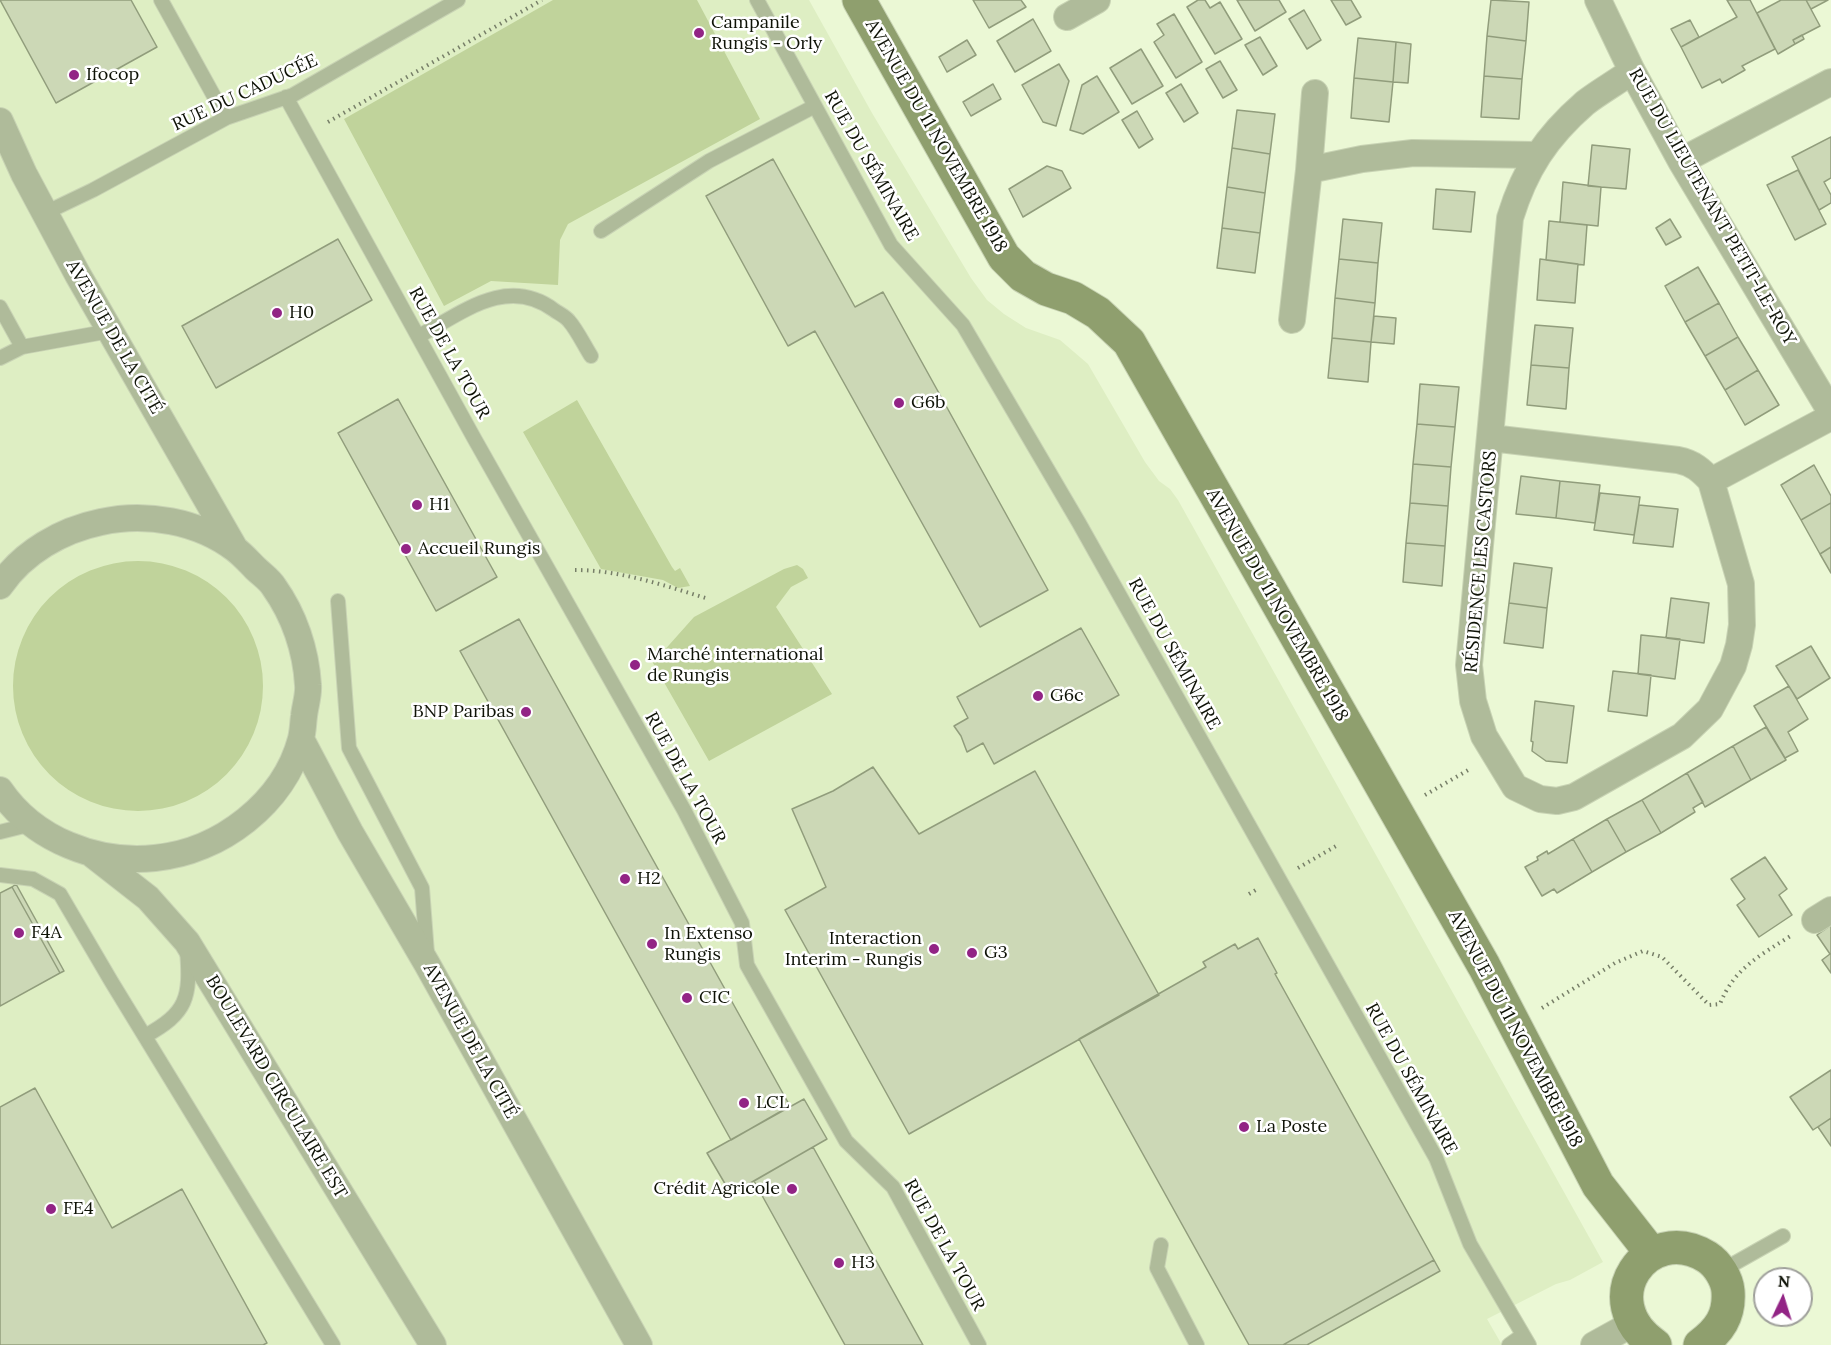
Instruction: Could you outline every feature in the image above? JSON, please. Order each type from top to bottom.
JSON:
[{"type":"main road","name":"AVENUE DU 11 NOVEMBRE 1918","points":[[859,0],[1004,257],[1023,276],[1046,289],[1073,298],[1098,313],[1129,342],[1484,966],[1598,1185],[1652,1254]]},
{"type":"main road","points":[[1643,1335],[1627,1309],[1626,1293],[1630,1277],[1652,1254],[1667,1248],[1682,1248],[1697,1251],[1711,1260],[1721,1271],[1728,1288],[1729,1305],[1712,1342]]},
{"type":"street","points":[[1067,17],[1097,0]]},
{"type":"street","name":"RUE DU LIEUTENANT PETIT-LE-ROY","points":[[1599,0],[1632,71],[1681,162],[1831,412]]},
{"type":"street","name":"RÉSIDENCE LES CASTORS","points":[[1491,438],[1678,460],[1700,469],[1711,481],[1741,584],[1743,604],[1739,645],[1733,666],[1710,708],[1682,736],[1574,797],[1557,801],[1540,799],[1515,787],[1484,736],[1473,701],[1469,665],[1510,218],[1519,188],[1536,155],[1557,130],[1587,102],[1632,71]]},
{"type":"street","points":[[1681,162],[1831,82]]},
{"type":"street","points":[[1292,320],[1315,93]]},
{"type":"street","name":"AVENUE DE LA CITÉ","points":[[0,121],[45,213],[235,549]]},
{"type":"street","points":[[1309,170],[1362,159],[1413,153],[1536,155]]},
{"type":"street","points":[[1711,481],[1831,417]]},
{"type":"street","points":[[0,586],[28,556],[55,538],[84,525],[115,519],[147,518],[178,523],[208,533],[235,549],[274,586],[299,633],[308,686],[301,738],[291,764],[278,786],[261,807],[241,824],[219,839],[195,850],[169,857],[143,859],[116,859],[90,854],[59,841],[32,824],[0,790]]},
{"type":"street","name":"AVENUE DE LA CITÉ","points":[[301,738],[350,832],[427,964],[639,1345]]},
{"type":"street","name":"BOULEVARD CIRCULAIRE EST","points":[[90,854],[148,898],[187,942],[433,1345]]},
{"type":"street","points":[[1594,1345],[1643,1335]]},
{"type":"lane","points":[[161,0],[226,118]]},
{"type":"lane","name":"RUE DU CADUCÉE","points":[[45,213],[93,190],[226,118],[286,98],[458,0]]},
{"type":"lane","name":"RUE DU SÉMINAIRE","points":[[757,0],[891,245],[963,325],[1079,523],[1436,1158],[1470,1244],[1526,1340]]},
{"type":"lane","name":"RUE DE LA TOUR","points":[[286,98],[684,810],[742,922],[747,965],[846,1141],[893,1187],[979,1345]]},
{"type":"lane","points":[[600,231],[709,161],[815,106]]},
{"type":"lane","points":[[419,336],[479,303],[502,295],[529,296],[544,303],[569,321],[591,356]]},
{"type":"lane","points":[[0,307],[22,347]]},
{"type":"lane","points":[[0,358],[22,347],[110,331]]},
{"type":"lane","points":[[338,601],[348,748],[422,888],[427,964]]},
{"type":"lane","points":[[0,832],[32,824]]},
{"type":"lane","points":[[0,875],[33,879],[60,894],[333,1345]]},
{"type":"lane","points":[[145,1036],[167,1024],[186,999],[189,968],[187,942]]},
{"type":"lane","points":[[1721,1271],[1783,1236]]},
{"type":"lane","points":[[1161,1245],[1157,1268],[1197,1345]]},
{"type":"lane","points":[[1509,1345],[1526,1340]]},
{"type":"path","points":[[306,135],[542,0]]},
{"type":"path","points":[[572,570],[593,570],[630,577],[709,599]]},
{"type":"path","points":[[1421,797],[1494,754]]},
{"type":"path","points":[[1297,868],[1336,846]]},
{"type":"path","points":[[1513,1022],[1544,1007],[1615,963],[1643,951],[1662,957],[1709,1005],[1720,1004],[1726,988],[1735,975],[1752,961],[1823,915]]},
{"type":"shaded area","name":"Marché international de Rungis","points":[[0,0],[809,0],[872,113],[971,278],[987,300],[1026,328],[1060,340],[1088,364],[1145,462],[1159,481],[1170,489],[1178,500],[1603,1262],[1487,1319],[1502,1345],[0,1345]]},
{"type":"shaded area","points":[[553,0],[697,0],[760,119],[568,224],[560,240],[558,285],[491,281],[444,306],[344,119]]},
{"type":"shaded area","points":[[577,400],[672,567],[675,571],[680,568],[690,586],[678,588],[663,580],[601,569],[523,432]]},
{"type":"shaded area","points":[[126,561],[150,561],[174,566],[197,575],[227,597],[242,616],[254,638],[261,662],[263,686],[261,710],[254,734],[242,756],[227,775],[208,790],[186,802],[150,811],[126,811],[102,806],[79,797],[49,775],[34,756],[22,734],[13,698],[13,674],[18,650],[27,627],[49,597],[68,582],[90,570]]},
{"type":"shaded area","points":[[797,565],[803,569],[808,578],[791,587],[776,607],[832,694],[709,761],[653,663],[694,617],[784,569]]},
{"type":"building","name":"Ifocop","points":[[0,0],[131,0],[157,47],[56,103]]},
{"type":"building","points":[[973,0],[1021,0],[1026,7],[989,28]]},
{"type":"building","points":[[1198,0],[1205,0],[1210,8],[1220,2],[1242,39],[1215,54],[1187,7]]},
{"type":"building","points":[[1237,0],[1279,0],[1286,12],[1255,31]]},
{"type":"building","points":[[1331,0],[1351,0],[1361,17],[1346,25]]},
{"type":"building","points":[[1491,0],[1529,2],[1526,41],[1487,36]]},
{"type":"building","points":[[1727,0],[1750,0],[1775,49],[1742,66],[1745,70],[1722,83],[1720,79],[1702,88],[1681,47],[1737,17]]},
{"type":"building","points":[[1781,0],[1806,0],[1820,26],[1793,40],[1795,44],[1778,54],[1757,13]]},
{"type":"building","points":[[1806,0],[1828,0],[1811,9]]},
{"type":"building","points":[[1304,10],[1321,40],[1307,49],[1289,19]]},
{"type":"building","points":[[1174,14],[1202,62],[1176,78],[1154,42],[1164,35],[1157,24]]},
{"type":"building","points":[[1033,19],[1051,51],[1015,72],[997,41]]},
{"type":"building","points":[[1690,20],[1699,37],[1681,47],[1671,29]]},
{"type":"building","points":[[1802,35],[1804,39],[1795,44],[1793,40]]},
{"type":"building","points":[[1487,36],[1526,41],[1522,79],[1484,76]]},
{"type":"building","points":[[1260,37],[1277,66],[1263,75],[1245,45]]},
{"type":"building","points":[[1358,38],[1396,42],[1393,82],[1354,78]]},
{"type":"building","points":[[967,40],[976,55],[947,72],[939,57]]},
{"type":"building","points":[[1396,42],[1411,44],[1408,83],[1393,82]]},
{"type":"building","points":[[1141,49],[1163,86],[1132,104],[1110,68]]},
{"type":"building","points":[[1220,61],[1237,90],[1223,98],[1206,69]]},
{"type":"building","points":[[1059,64],[1069,81],[1056,126],[1043,122],[1022,85]]},
{"type":"building","points":[[1097,76],[1119,112],[1083,134],[1070,130],[1082,85]]},
{"type":"building","points":[[1484,76],[1522,79],[1519,119],[1481,117]]},
{"type":"building","points":[[1354,78],[1393,82],[1389,122],[1351,118]]},
{"type":"building","points":[[993,84],[1001,99],[971,116],[963,102]]},
{"type":"building","points":[[1181,84],[1198,113],[1184,122],[1166,93]]},
{"type":"building","points":[[1237,110],[1275,114],[1270,154],[1232,148]]},
{"type":"building","points":[[1137,111],[1153,139],[1139,148],[1122,120]]},
{"type":"building","points":[[1831,137],[1831,178],[1824,182],[1831,195],[1831,203],[1819,210],[1792,157]]},
{"type":"building","points":[[1592,145],[1630,149],[1626,189],[1588,186]]},
{"type":"building","points":[[1232,148],[1270,154],[1265,193],[1227,187]]},
{"type":"building","name":"G6b","points":[[773,159],[855,307],[883,292],[1048,590],[980,627],[815,331],[788,346],[706,196]]},
{"type":"building","points":[[1047,166],[1062,171],[1071,188],[1023,217],[1009,189]]},
{"type":"building","points":[[1798,170],[1826,224],[1795,240],[1767,185]]},
{"type":"building","points":[[1563,182],[1601,187],[1598,226],[1560,222]]},
{"type":"building","points":[[1227,187],[1265,193],[1260,233],[1222,228]]},
{"type":"building","points":[[1436,189],[1475,192],[1471,232],[1433,229]]},
{"type":"building","points":[[1343,219],[1382,223],[1378,263],[1339,259]]},
{"type":"building","points":[[1670,219],[1681,237],[1666,245],[1656,228]]},
{"type":"building","points":[[1549,221],[1587,225],[1584,265],[1546,260]]},
{"type":"building","points":[[1222,228],[1260,233],[1255,273],[1217,268]]},
{"type":"building","name":"H0","points":[[338,239],[372,300],[216,388],[182,326]]},
{"type":"building","points":[[1339,259],[1378,263],[1375,303],[1335,298]]},
{"type":"building","points":[[1540,259],[1578,264],[1575,303],[1537,300]]},
{"type":"building","points":[[1698,267],[1719,303],[1685,322],[1665,286]]},
{"type":"building","points":[[1335,298],[1375,303],[1371,342],[1332,338]]},
{"type":"building","points":[[1719,303],[1738,337],[1705,356],[1685,322]]},
{"type":"building","points":[[1374,316],[1396,318],[1394,344],[1371,342]]},
{"type":"building","points":[[1535,325],[1573,328],[1569,368],[1531,365]]},
{"type":"building","points":[[1738,337],[1758,370],[1725,390],[1705,356]]},
{"type":"building","points":[[1332,338],[1371,342],[1368,382],[1328,378]]},
{"type":"building","points":[[1531,365],[1569,368],[1566,409],[1527,405]]},
{"type":"building","points":[[1758,370],[1779,405],[1745,425],[1725,390]]},
{"type":"building","points":[[1420,384],[1459,387],[1455,427],[1417,424]]},
{"type":"building","name":"H1","points":[[398,399],[497,577],[436,611],[338,433]]},
{"type":"building","points":[[1417,424],[1455,427],[1451,467],[1413,464]]},
{"type":"building","points":[[1413,464],[1451,467],[1448,506],[1410,503]]},
{"type":"building","points":[[1814,465],[1831,496],[1831,503],[1801,520],[1781,485]]},
{"type":"building","points":[[1521,476],[1560,481],[1556,518],[1516,514]]},
{"type":"building","points":[[1560,481],[1600,485],[1595,523],[1556,518]]},
{"type":"building","points":[[1600,493],[1640,497],[1634,535],[1594,530]]},
{"type":"building","points":[[1410,503],[1448,506],[1445,546],[1406,543]]},
{"type":"building","points":[[1831,503],[1831,547],[1820,554],[1801,520]]},
{"type":"building","points":[[1639,505],[1678,509],[1673,547],[1633,543]]},
{"type":"building","points":[[1406,543],[1445,546],[1442,586],[1403,582]]},
{"type":"building","points":[[1831,547],[1831,573],[1820,554]]},
{"type":"building","points":[[1514,563],[1552,568],[1547,608],[1509,603]]},
{"type":"building","points":[[1671,598],[1709,603],[1704,643],[1666,638]]},
{"type":"building","points":[[1509,603],[1547,608],[1543,648],[1504,643]]},
{"type":"building","name":"H2","points":[[519,619],[790,1106],[731,1140],[460,651]]},
{"type":"building","name":"G6c","points":[[1081,628],[1119,695],[994,764],[983,743],[967,752],[954,726],[968,718],[957,697]]},
{"type":"building","points":[[1641,635],[1680,639],[1675,679],[1638,674]]},
{"type":"building","points":[[1811,646],[1830,678],[1797,699],[1776,666]]},
{"type":"building","points":[[1613,671],[1651,675],[1647,716],[1608,711]]},
{"type":"building","points":[[1789,686],[1808,719],[1788,732],[1798,751],[1785,758],[1754,706]]},
{"type":"building","points":[[1535,701],[1574,706],[1567,763],[1546,761],[1532,751]]},
{"type":"building","points":[[1766,727],[1786,760],[1751,780],[1733,746]]},
{"type":"building","points":[[1733,746],[1751,780],[1705,807],[1687,773]]},
{"type":"building","name":"G3","points":[[873,767],[919,834],[1035,771],[1159,995],[909,1134],[785,910],[826,887],[792,809],[833,791]]},
{"type":"building","points":[[1687,773],[1703,802],[1693,808],[1695,812],[1661,833],[1642,800]]},
{"type":"building","points":[[1642,800],[1661,833],[1626,852],[1607,819]]},
{"type":"building","points":[[1607,819],[1626,852],[1592,872],[1573,839]]},
{"type":"building","points":[[1573,839],[1592,872],[1557,893],[1554,889],[1542,896],[1525,867],[1538,860],[1537,857],[1547,851],[1548,854]]},
{"type":"building","points":[[1765,857],[1787,889],[1779,895],[1792,915],[1759,937],[1737,905],[1745,899],[1731,879]]},
{"type":"building","points":[[16,884],[64,971],[60,973],[12,887]]},
{"type":"building","name":"F4A","points":[[12,887],[60,973],[0,1006],[0,893]]},
{"type":"building","points":[[1831,925],[1831,973],[1822,960],[1830,954],[1817,935]]},
{"type":"building","name":"La Poste","points":[[1258,938],[1277,973],[1275,974],[1434,1260],[1283,1345],[1249,1345],[1079,1039],[1206,967],[1203,962],[1235,944],[1238,949]]},
{"type":"building","points":[[1831,1070],[1831,1118],[1813,1130],[1790,1097]]},
{"type":"building","name":"FE4","points":[[35,1088],[112,1228],[182,1189],[267,1343],[263,1345],[0,1345],[0,1107]]},
{"type":"building","points":[[804,1099],[827,1139],[731,1194],[707,1153]]},
{"type":"building","points":[[1831,1118],[1831,1146],[1818,1127]]},
{"type":"building","name":"H3","points":[[813,1147],[923,1345],[845,1345],[754,1181]]},
{"type":"building","points":[[1434,1260],[1440,1271],[1307,1345],[1283,1345]]},
{"type":"place","name":"Campanile Rungis - Orly","points":[[699,33]]},
{"type":"place","name":"Ifocop","points":[[74,75]]},
{"type":"place","name":"H0","points":[[277,313]]},
{"type":"place","name":"G6b","points":[[899,403]]},
{"type":"place","name":"H1","points":[[417,505]]},
{"type":"place","name":"Accueil Rungis","points":[[406,549]]},
{"type":"place","name":"Marché international de Rungis","points":[[635,665]]},
{"type":"place","name":"G6c","points":[[1038,696]]},
{"type":"place","name":"BNP Paribas","points":[[526,712]]},
{"type":"place","name":"H2","points":[[625,879]]},
{"type":"place","name":"F4A","points":[[19,933]]},
{"type":"place","name":"In Extenso Rungis","points":[[652,944]]},
{"type":"place","name":"Interaction Interim - Rungis","points":[[934,949]]},
{"type":"place","name":"G3","points":[[972,953]]},
{"type":"place","name":"CIC","points":[[687,998]]},
{"type":"place","name":"LCL","points":[[744,1103]]},
{"type":"place","name":"La Poste","points":[[1244,1127]]},
{"type":"place","name":"Crédit Agricole","points":[[792,1189]]},
{"type":"place","name":"FE4","points":[[51,1209]]},
{"type":"place","name":"H3","points":[[839,1263]]}]
